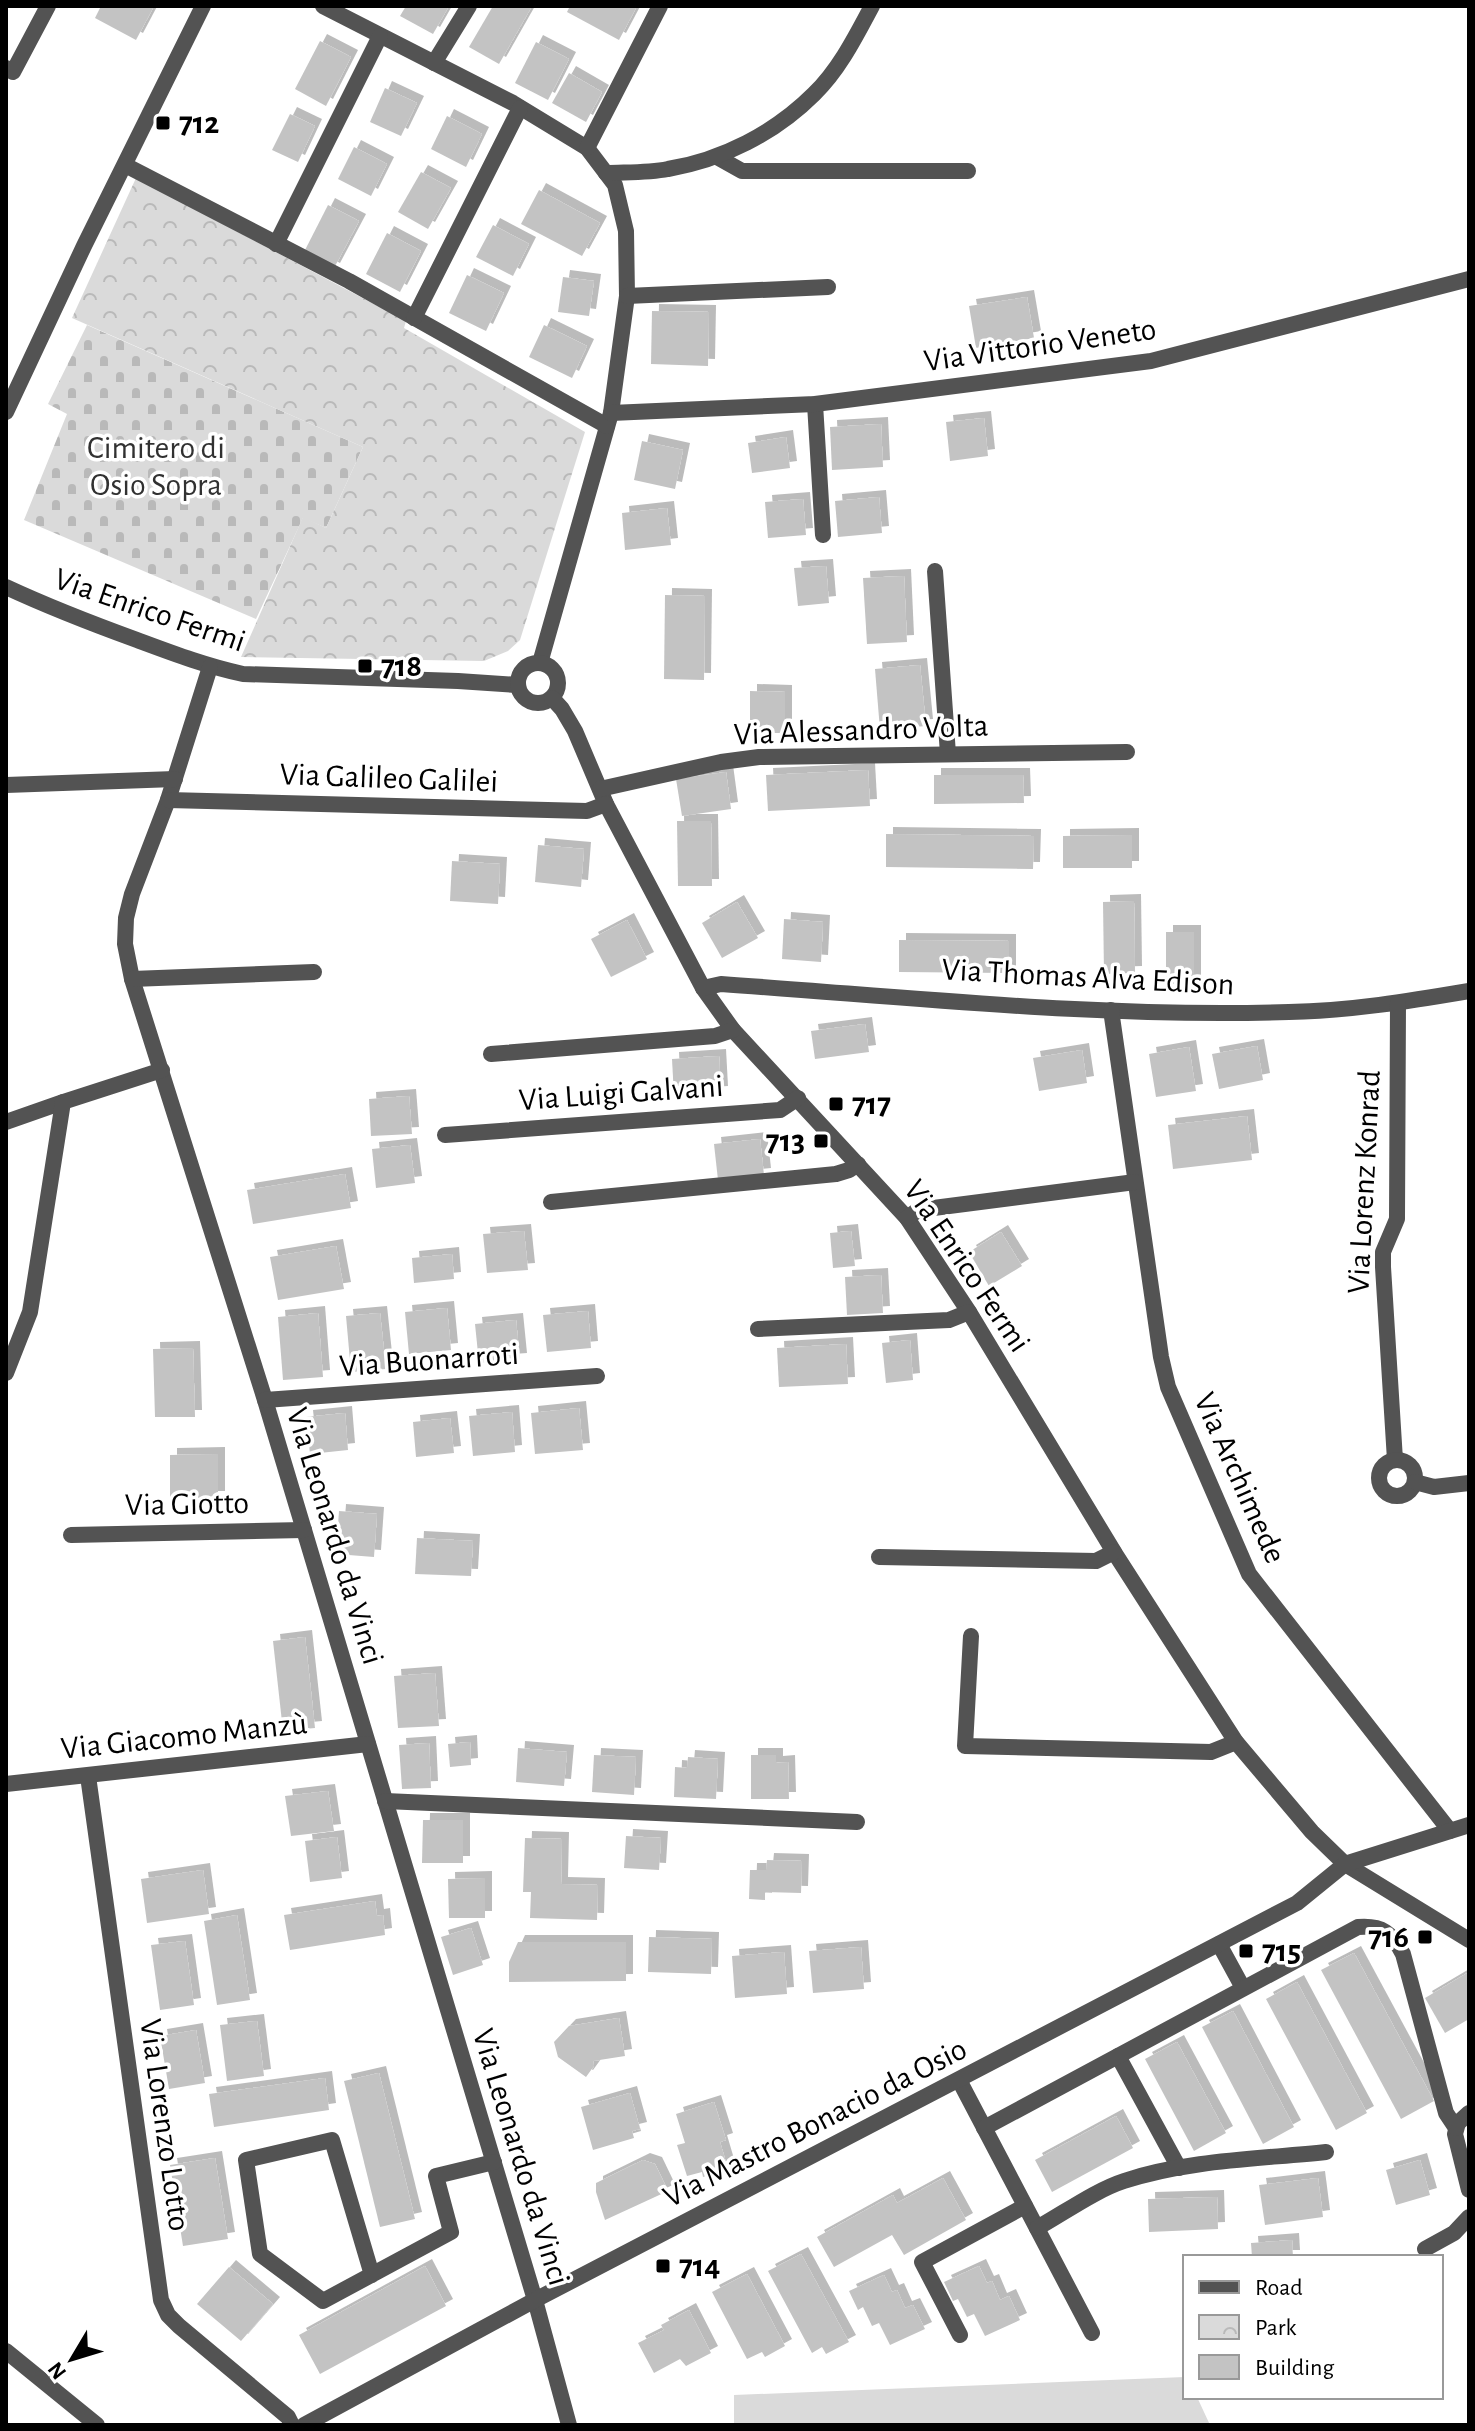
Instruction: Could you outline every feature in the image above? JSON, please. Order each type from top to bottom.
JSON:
[{"type":"street","points":[[6,68],[13,72],[48,6]]},
{"type":"street","points":[[6,412],[203,6]]},
{"type":"street","points":[[323,6],[520,108],[587,148],[615,185],[626,231],[627,296],[609,419],[540,663]]},
{"type":"street","points":[[434,63],[469,6]]},
{"type":"street","points":[[587,148],[660,6]]},
{"type":"street","points":[[606,173],[666,170],[717,157],[770,131],[815,93],[852,43],[872,6]]},
{"type":"street","points":[[276,244],[380,36]]},
{"type":"street","points":[[414,318],[520,108]]},
{"type":"street","points":[[717,157],[742,171],[968,171]]},
{"type":"street","points":[[125,165],[609,419]]},
{"type":"street","name":"Via Vittorio Veneto","points":[[609,419],[815,404],[1151,361],[1469,279]]},
{"type":"street","points":[[627,296],[828,287]]},
{"type":"street","points":[[815,404],[823,535]]},
{"type":"street","points":[[935,571],[948,754]]},
{"type":"street","name":"Via Enrico Fermi","points":[[6,587],[46,606],[210,667],[243,674],[517,685]]},
{"type":"street","points":[[540,663],[550,668],[558,682],[552,698],[543,703],[534,703],[521,696],[517,685],[525,667],[540,663]]},
{"type":"street","name":"Via Leonardo da Vinci","points":[[210,667],[168,800],[132,894],[126,918],[125,944],[132,979],[265,1400],[535,2300],[569,2425]]},
{"type":"street","name":"Via Enrico Fermi","points":[[552,698],[575,731],[603,796],[703,988],[733,1030],[907,1218],[969,1312],[1114,1552],[1236,1742],[1312,1832],[1345,1864],[1469,1940]]},
{"type":"street","name":"Via Alessandro Volta","points":[[603,796],[721,762],[759,757],[1127,752]]},
{"type":"street","points":[[6,785],[175,779]]},
{"type":"street","name":"Via Galileo Galilei","points":[[168,800],[587,811],[603,796]]},
{"type":"street","points":[[132,979],[314,972]]},
{"type":"street","name":"Via Thomas Alva Edison","points":[[703,988],[721,984],[1111,1010],[1291,1013],[1398,1003],[1469,991]]},
{"type":"street","name":"Via Lorenz Konrad","points":[[1398,1003],[1397,1219],[1383,1252],[1395,1460],[1389,1461],[1381,1470],[1379,1484],[1395,1496],[1408,1492],[1415,1482],[1434,1487],[1469,1483]]},
{"type":"street","name":"Via Archimede","points":[[1111,1010],[1161,1357],[1168,1387],[1236,1551],[1249,1574],[1450,1831]]},
{"type":"street","points":[[491,1054],[715,1036],[733,1030]]},
{"type":"street","points":[[6,1122],[162,1070]]},
{"type":"street","name":"Via Luigi Galvani","points":[[445,1135],[780,1110],[798,1098]]},
{"type":"street","points":[[6,1373],[30,1312],[63,1102]]},
{"type":"street","points":[[551,1202],[836,1174],[858,1164]]},
{"type":"street","points":[[907,1218],[918,1210],[1135,1182]]},
{"type":"street","points":[[758,1329],[949,1320],[969,1312]]},
{"type":"street","name":"Via Buonarroti","points":[[265,1400],[597,1376]]},
{"type":"street","points":[[1395,1460],[1410,1465],[1415,1482]]},
{"type":"street","name":"Via Giotto","points":[[71,1535],[304,1530]]},
{"type":"street","points":[[879,1557],[1096,1561],[1114,1552]]},
{"type":"street","points":[[971,1636],[965,1746],[1211,1752],[1236,1742]]},
{"type":"street","name":"Via Giacomo Manzù","points":[[6,1784],[368,1744]]},
{"type":"street","name":"Via Lorenzo Lotto","points":[[88,1776],[161,2300],[168,2315],[179,2326],[288,2417],[292,2425]]},
{"type":"street","points":[[385,1801],[857,1822]]},
{"type":"street","points":[[1345,1864],[1469,1825]]},
{"type":"street","name":"Via Mastro Bonacio da Osio","points":[[304,2425],[535,2300],[1297,1903],[1345,1864]]},
{"type":"street","points":[[984,2128],[1358,1927],[1372,1925],[1395,1939],[1403,1954],[1446,2113],[1456,2128]]},
{"type":"street","points":[[1219,1944],[1243,1988]]},
{"type":"street","points":[[1118,2056],[1179,2168]]},
{"type":"street","points":[[959,2080],[1092,2333]]},
{"type":"street","points":[[1469,2113],[1458,2123],[1455,2134],[1469,2190]]},
{"type":"street","points":[[372,2275],[332,2140],[246,2160],[260,2254],[323,2301],[372,2275],[451,2232],[436,2176],[494,2162]]},
{"type":"street","points":[[1037,2228],[1120,2182],[1179,2168],[1326,2152]]},
{"type":"street","points":[[960,2335],[922,2262],[1025,2206]]},
{"type":"street","points":[[1425,2249],[1454,2233],[1469,2217]]},
{"type":"street","points":[[6,2351],[97,2425]]},
{"type":"green space","points":[[136,178],[406,321],[404,328],[585,432],[520,640],[508,651],[484,661],[241,657],[303,517],[326,528],[363,447],[72,318]]},
{"type":"green space","name":"Cimitero di Osio Sopra","points":[[87,325],[363,447],[326,528],[303,518],[256,619],[24,520],[67,414],[48,404]]},
{"type":"green space","points":[[1183,2377],[1183,2399],[1198,2399],[1210,2425],[734,2425],[734,2395]]},
{"type":"building","points":[[101,6],[154,6],[136,40],[95,18]]},
{"type":"building","points":[[406,6],[449,6],[433,34],[400,16]]},
{"type":"building","points":[[493,6],[532,6],[499,64],[469,47]]},
{"type":"building","points":[[570,6],[637,6],[619,40],[567,12]]},
{"type":"building","points":[[320,41],[351,57],[326,106],[295,89]]},
{"type":"building","points":[[536,42],[569,59],[548,100],[515,83]]},
{"type":"building","points":[[569,73],[602,92],[586,122],[552,103]]},
{"type":"building","points":[[385,88],[417,103],[401,136],[370,122]]},
{"type":"building","points":[[290,114],[315,126],[298,162],[272,150]]},
{"type":"building","points":[[447,116],[482,134],[466,167],[431,149]]},
{"type":"building","points":[[354,147],[387,164],[371,196],[338,179]]},
{"type":"building","points":[[421,172],[451,188],[428,229],[398,212]]},
{"type":"building","points":[[539,190],[600,223],[582,256],[521,224]]},
{"type":"building","points":[[328,205],[359,221],[333,270],[303,254]]},
{"type":"building","points":[[493,225],[529,244],[513,276],[476,257]]},
{"type":"building","points":[[387,233],[421,251],[400,292],[366,274]]},
{"type":"building","points":[[467,275],[504,293],[486,331],[449,313]]},
{"type":"building","points":[[563,277],[594,281],[589,316],[558,312]]},
{"type":"building","points":[[1027,297],[1034,338],[976,348],[969,306]]},
{"type":"building","points":[[652,311],[709,312],[708,366],[651,364]]},
{"type":"building","points":[[544,325],[587,346],[572,378],[529,357]]},
{"type":"building","points":[[984,418],[988,456],[950,461],[946,422]]},
{"type":"building","points":[[881,424],[883,467],[832,470],[830,427]]},
{"type":"building","points":[[786,437],[790,468],[752,473],[748,443]]},
{"type":"building","points":[[642,441],[683,450],[675,489],[634,480]]},
{"type":"building","points":[[879,497],[882,533],[838,537],[835,501]]},
{"type":"building","points":[[803,499],[806,535],[768,538],[765,502]]},
{"type":"building","points":[[667,508],[671,545],[625,550],[622,513]]},
{"type":"building","points":[[826,566],[829,603],[798,606],[794,568]]},
{"type":"building","points":[[904,576],[907,642],[867,644],[863,578]]},
{"type":"building","points":[[665,595],[705,596],[704,680],[664,679]]},
{"type":"building","points":[[920,665],[926,726],[880,730],[875,669]]},
{"type":"building","points":[[750,691],[785,692],[785,733],[750,733]]},
{"type":"building","points":[[868,770],[870,806],[768,811],[766,775]]},
{"type":"building","points":[[726,772],[731,809],[682,816],[676,779]]},
{"type":"building","points":[[934,775],[1023,775],[1024,803],[934,804]]},
{"type":"building","points":[[677,821],[711,821],[712,886],[678,886]]},
{"type":"building","points":[[886,834],[1034,836],[1033,869],[886,867]]},
{"type":"building","points":[[1132,835],[1132,868],[1063,868],[1063,836]]},
{"type":"building","points":[[538,845],[584,849],[581,887],[535,882]]},
{"type":"building","points":[[452,861],[500,864],[498,904],[450,901]]},
{"type":"building","points":[[1134,901],[1135,973],[1104,974],[1103,902]]},
{"type":"building","points":[[737,902],[758,938],[722,958],[702,923]]},
{"type":"building","points":[[784,919],[823,922],[821,962],[782,959]]},
{"type":"building","points":[[627,920],[647,959],[611,977],[591,939]]},
{"type":"building","points":[[1166,932],[1194,932],[1194,984],[1166,984]]},
{"type":"building","points":[[899,940],[1009,941],[1009,973],[899,972]]},
{"type":"building","points":[[865,1024],[869,1052],[815,1059],[811,1031]]},
{"type":"building","points":[[1257,1046],[1263,1080],[1219,1089],[1212,1054]]},
{"type":"building","points":[[1189,1047],[1196,1091],[1156,1097],[1149,1054]]},
{"type":"building","points":[[1082,1050],[1087,1083],[1039,1091],[1033,1058]]},
{"type":"building","points":[[719,1056],[721,1093],[674,1096],[672,1059]]},
{"type":"building","points":[[409,1096],[412,1134],[371,1136],[369,1099]]},
{"type":"building","points":[[1247,1116],[1252,1160],[1173,1169],[1168,1125]]},
{"type":"building","points":[[760,1139],[764,1175],[718,1180],[714,1144]]},
{"type":"building","points":[[410,1145],[415,1183],[376,1188],[372,1149]]},
{"type":"building","points":[[345,1174],[351,1208],[253,1224],[247,1190]]},
{"type":"building","points":[[524,1231],[528,1270],[487,1273],[483,1234]]},
{"type":"building","points":[[851,1231],[855,1266],[833,1268],[830,1233]]},
{"type":"building","points":[[1001,1232],[1022,1266],[989,1286],[969,1252]]},
{"type":"building","points":[[336,1246],[344,1289],[278,1300],[270,1257]]},
{"type":"building","points":[[452,1254],[454,1279],[414,1283],[412,1258]]},
{"type":"building","points":[[881,1275],[883,1313],[847,1315],[845,1277]]},
{"type":"building","points":[[447,1308],[451,1350],[409,1354],[405,1312]]},
{"type":"building","points":[[588,1311],[591,1348],[547,1352],[543,1315]]},
{"type":"building","points":[[318,1313],[323,1377],[283,1380],[278,1317]]},
{"type":"building","points":[[380,1313],[386,1369],[351,1372],[346,1316]]},
{"type":"building","points":[[516,1320],[520,1360],[479,1363],[475,1324]]},
{"type":"building","points":[[910,1340],[913,1380],[886,1383],[882,1343]]},
{"type":"building","points":[[846,1344],[848,1384],[779,1387],[777,1348]]},
{"type":"building","points":[[193,1348],[195,1417],[155,1417],[153,1349]]},
{"type":"building","points":[[579,1408],[583,1450],[535,1454],[531,1413]]},
{"type":"building","points":[[512,1412],[515,1452],[473,1456],[469,1416]]},
{"type":"building","points":[[345,1413],[348,1450],[310,1454],[306,1417]]},
{"type":"building","points":[[450,1418],[454,1453],[416,1457],[413,1422]]},
{"type":"building","points":[[218,1454],[218,1498],[170,1498],[170,1455]]},
{"type":"building","points":[[339,1511],[377,1514],[374,1557],[336,1554]]},
{"type":"building","points":[[417,1538],[473,1541],[471,1576],[415,1574]]},
{"type":"building","points":[[305,1637],[315,1728],[283,1731],[273,1641]]},
{"type":"building","points":[[435,1673],[439,1726],[398,1728],[394,1676]]},
{"type":"building","points":[[470,1742],[471,1765],[450,1767],[448,1744]]},
{"type":"building","points":[[429,1743],[431,1788],[402,1789],[399,1745]]},
{"type":"building","points":[[518,1748],[567,1752],[564,1786],[516,1782]]},
{"type":"building","points":[[594,1755],[636,1757],[634,1795],[592,1792]]},
{"type":"building","points":[[751,1755],[776,1755],[776,1763],[788,1762],[789,1799],[751,1799]]},
{"type":"building","points":[[688,1757],[718,1759],[716,1799],[674,1797],[675,1767],[687,1768]]},
{"type":"building","points":[[328,1791],[334,1831],[291,1836],[285,1796]]},
{"type":"building","points":[[423,1820],[463,1820],[463,1863],[422,1863]]},
{"type":"building","points":[[626,1836],[661,1838],[659,1870],[624,1868]]},
{"type":"building","points":[[337,1837],[342,1878],[310,1882],[305,1841]]},
{"type":"building","points":[[525,1838],[562,1839],[561,1884],[598,1885],[597,1920],[530,1918],[531,1892],[523,1892]]},
{"type":"building","points":[[767,1860],[802,1861],[801,1893],[765,1892],[765,1900],[749,1899],[750,1870],[766,1870]]},
{"type":"building","points":[[203,1870],[209,1914],[147,1923],[141,1879]]},
{"type":"building","points":[[485,1878],[485,1918],[449,1918],[448,1879]]},
{"type":"building","points":[[375,1901],[377,1916],[383,1915],[385,1935],[290,1950],[284,1915]]},
{"type":"building","points":[[237,1915],[250,2000],[217,2005],[204,1921]]},
{"type":"building","points":[[471,1928],[483,1965],[453,1975],[441,1937]]},
{"type":"building","points":[[649,1937],[712,1939],[711,1974],[648,1972]]},
{"type":"building","points":[[185,1941],[194,2005],[160,2010],[151,1945]]},
{"type":"building","points":[[518,1942],[626,1942],[626,1981],[509,1982],[509,1962]]},
{"type":"building","points":[[861,1947],[864,1989],[813,1993],[809,1951]]},
{"type":"building","points":[[784,1952],[787,1994],[735,1998],[732,1956]]},
{"type":"building","points":[[1354,1953],[1434,2101],[1401,2119],[1321,1970]]},
{"type":"building","points":[[1469,1972],[1469,2019],[1445,2033],[1425,1998]]},
{"type":"building","points":[[1297,1982],[1367,2113],[1336,2130],[1266,1999]]},
{"type":"building","points":[[1233,2011],[1294,2127],[1263,2144],[1202,2027]]},
{"type":"building","points":[[619,2018],[625,2056],[593,2061],[594,2066],[586,2077],[558,2057],[554,2042],[569,2026]]},
{"type":"building","points":[[257,2021],[264,2076],[227,2081],[220,2025]]},
{"type":"building","points":[[196,2030],[205,2083],[169,2089],[160,2036]]},
{"type":"building","points":[[1177,2042],[1226,2133],[1194,2151],[1145,2059]]},
{"type":"building","points":[[379,2073],[415,2219],[380,2227],[344,2081]]},
{"type":"building","points":[[325,2078],[329,2110],[214,2127],[209,2094]]},
{"type":"building","points":[[630,2093],[640,2129],[632,2131],[634,2138],[593,2150],[581,2107]]},
{"type":"building","points":[[714,2102],[726,2140],[720,2142],[728,2169],[703,2177],[702,2172],[687,2176],[677,2145],[685,2143],[676,2114]]},
{"type":"building","points":[[1116,2116],[1133,2148],[1052,2192],[1035,2160]]},
{"type":"building","points":[[215,2158],[228,2239],[183,2246],[170,2165]]},
{"type":"building","points":[[643,2160],[655,2164],[668,2191],[605,2220],[596,2183]]},
{"type":"building","points":[[1420,2160],[1430,2195],[1396,2205],[1386,2170]]},
{"type":"building","points":[[943,2178],[966,2220],[904,2255],[892,2235],[834,2267],[817,2237],[893,2195],[897,2203]]},
{"type":"building","points":[[1318,2178],[1323,2217],[1265,2225],[1259,2185]]},
{"type":"building","points":[[1217,2197],[1218,2229],[1149,2232],[1148,2199]]},
{"type":"building","points":[[1292,2240],[1293,2255],[1252,2255],[1251,2243]]},
{"type":"building","points":[[801,2254],[849,2342],[826,2354],[822,2347],[812,2353],[768,2271]]},
{"type":"building","points":[[425,2266],[446,2306],[320,2374],[299,2335]]},
{"type":"building","points":[[979,2266],[987,2283],[992,2281],[1000,2300],[1009,2296],[1020,2320],[985,2336],[974,2314],[967,2317],[958,2299],[953,2301],[944,2282]]},
{"type":"building","points":[[229,2267],[273,2304],[241,2341],[197,2304]]},
{"type":"building","points":[[747,2274],[785,2346],[765,2357],[762,2352],[747,2359],[712,2292]]},
{"type":"building","points":[[884,2275],[892,2292],[897,2290],[905,2308],[913,2305],[925,2329],[890,2345],[879,2323],[872,2326],[863,2307],[858,2310],[849,2291]]},
{"type":"building","points":[[689,2310],[711,2353],[686,2366],[680,2359],[654,2373],[638,2343],[664,2330],[661,2325]]},
{"type":"place","name":"712","points":[[163,123]]},
{"type":"place","name":"718","points":[[365,666]]},
{"type":"place","name":"717","points":[[836,1104]]},
{"type":"place","name":"713","points":[[821,1141]]},
{"type":"place","name":"716","points":[[1425,1937]]},
{"type":"place","name":"715","points":[[1246,1951]]},
{"type":"place","name":"714","points":[[663,2266]]}]
